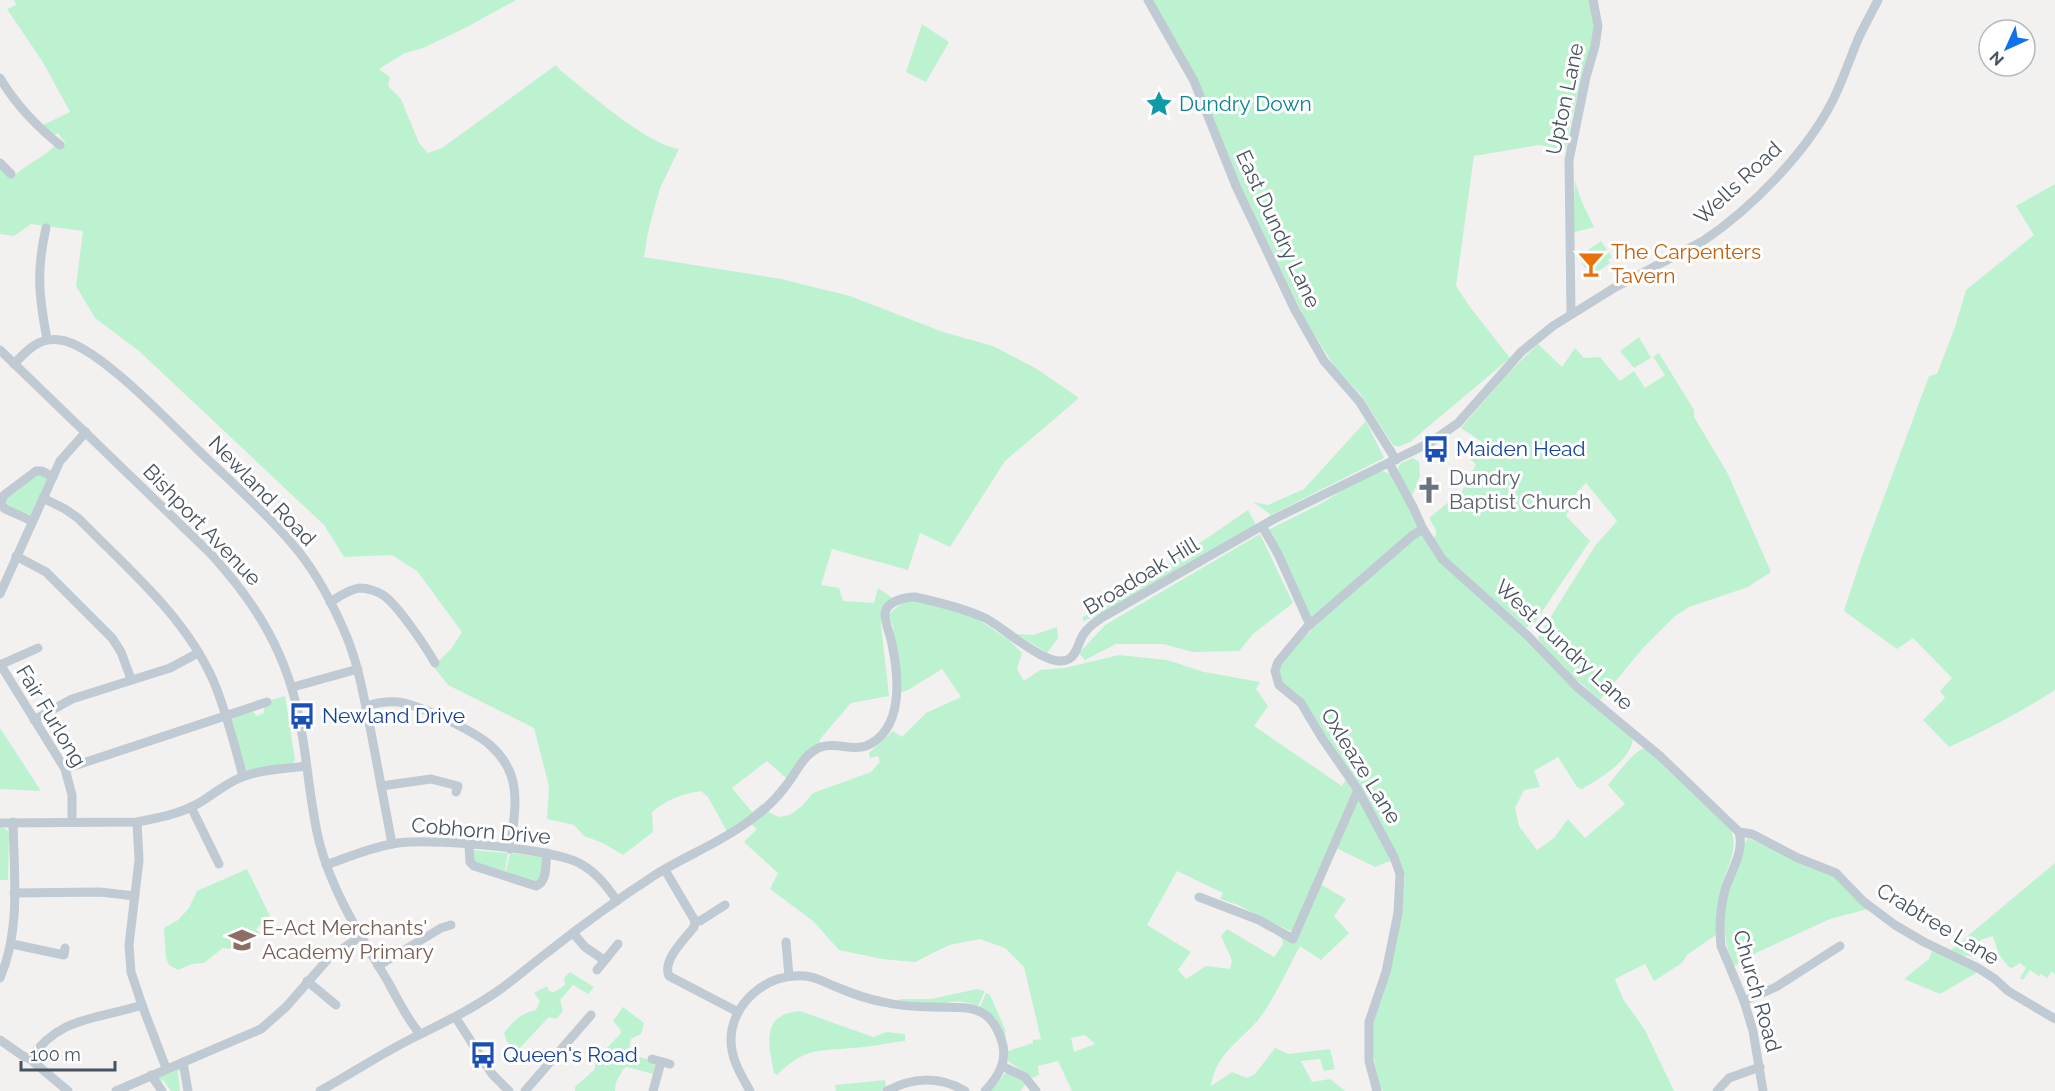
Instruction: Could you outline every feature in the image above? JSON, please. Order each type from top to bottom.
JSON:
[{"type":"street","name":"East Dundry Lane","points":[[1148,0],[1194,81],[1236,186],[1295,310],[1324,361],[1359,400],[1393,462]]},
{"type":"street","name":"Upton Lane","points":[[1571,314],[1569,160],[1595,46],[1598,26],[1593,0]]},
{"type":"street","name":"Wells Road","points":[[1393,462],[1431,442],[1458,423],[1521,352],[1571,314],[1712,235],[1772,182],[1823,118],[1878,0]]},
{"type":"street","points":[[0,78],[22,110],[58,141]]},
{"type":"street","points":[[14,364],[33,345],[47,339],[38,283],[40,259],[48,232]]},
{"type":"street","name":"Newland Road","points":[[47,339],[73,344],[125,380],[285,535],[301,554],[330,602],[346,635],[358,669],[392,844]]},
{"type":"street","name":"Bishport Avenue","points":[[0,350],[210,553],[253,604],[282,658],[293,687],[315,822],[326,865],[346,910],[420,1034]]},
{"type":"street","points":[[1,588],[52,477],[69,449],[86,432]]},
{"type":"street","name":"Broadoak Hill","points":[[665,870],[750,821],[784,788],[808,756],[822,747],[830,745],[861,748],[878,739],[886,731],[896,701],[897,678],[885,614],[889,606],[896,601],[905,597],[915,597],[977,615],[1002,628],[1034,651],[1053,660],[1066,660],[1074,654],[1082,636],[1096,621],[1262,526],[1393,462]]},
{"type":"street","name":"West Dundry Lane","points":[[1393,462],[1423,529],[1442,559],[1528,636],[1577,687],[1660,756],[1739,832]]},
{"type":"street","points":[[32,521],[5,509],[2,506],[2,498],[36,471],[42,471],[52,477]]},
{"type":"street","points":[[43,498],[78,518],[165,607],[190,639],[213,680],[243,776]]},
{"type":"street","points":[[1262,526],[1278,554],[1310,625]]},
{"type":"street","name":"Oxleaze Lane","points":[[1377,1091],[1369,1061],[1369,1022],[1386,972],[1398,913],[1400,874],[1394,856],[1358,790],[1301,703],[1279,685],[1275,671],[1278,662],[1310,625],[1413,535],[1423,529]]},
{"type":"street","points":[[16,556],[46,572],[111,638],[122,652],[131,679]]},
{"type":"street","points":[[330,602],[360,588],[371,589],[382,594],[428,644],[435,663]]},
{"type":"street","points":[[0,665],[38,648]]},
{"type":"street","points":[[34,720],[72,699],[170,668],[198,653]]},
{"type":"street","name":"Fair Furlong","points":[[0,665],[65,769],[72,795],[72,822]]},
{"type":"street","points":[[293,687],[358,669]]},
{"type":"street","points":[[65,769],[267,702]]},
{"type":"street","points":[[366,705],[383,702],[411,705],[479,737],[491,746],[507,766],[514,788],[515,801],[510,849]]},
{"type":"street","points":[[0,823],[137,822],[175,814],[243,776],[306,766]]},
{"type":"street","points":[[381,786],[431,779],[458,786]]},
{"type":"street","points":[[1200,897],[1259,920],[1293,939],[1358,790]]},
{"type":"street","points":[[191,807],[219,864]]},
{"type":"street","points":[[0,978],[12,944],[13,822]]},
{"type":"street","points":[[137,822],[139,860],[129,945],[132,976],[166,1068]]},
{"type":"street","name":"Church Road","points":[[1739,832],[1740,845],[1723,899],[1720,937],[1753,1031],[1763,1091]]},
{"type":"street","name":"Crabtree Lane","points":[[1739,832],[1752,834],[1790,854],[1836,873],[1863,901],[1895,925],[1978,968],[2008,991],[2055,1018]]},
{"type":"street","name":"Cobhorn Drive","points":[[326,865],[392,844],[423,841],[547,853],[564,856],[587,868],[606,885],[617,901]]},
{"type":"street","points":[[469,844],[470,862],[474,866],[536,886],[544,879],[547,853]]},
{"type":"street","points":[[320,1091],[420,1034],[456,1018],[501,989],[617,901],[665,870],[695,921],[694,927],[669,961],[666,969],[669,976],[738,1012]]},
{"type":"street","points":[[14,893],[100,892],[135,896]]},
{"type":"street","points":[[695,921],[700,921],[725,905]]},
{"type":"street","points":[[378,966],[441,928],[451,926]]},
{"type":"street","points":[[573,933],[585,947],[604,960]]},
{"type":"street","points":[[117,1091],[261,1029],[286,1007],[328,959],[361,936]]},
{"type":"street","points":[[786,942],[789,976]]},
{"type":"street","points":[[12,944],[64,954]]},
{"type":"street","points":[[597,970],[618,944]]},
{"type":"street","points":[[1744,1001],[1776,987],[1840,946]]},
{"type":"street","points":[[1830,953],[1835,964]]},
{"type":"street","points":[[750,1091],[736,1067],[732,1050],[731,1033],[738,1012],[758,989],[789,976],[814,978],[858,996],[888,1003],[935,1008],[963,1006],[978,1010],[999,1032],[1004,1052],[1002,1066],[997,1077],[985,1091]]},
{"type":"street","points":[[307,981],[337,1005]]},
{"type":"street","points":[[30,1059],[49,1036],[67,1025],[141,1005]]},
{"type":"street","points":[[525,1091],[591,1015]]},
{"type":"street","points":[[456,1018],[492,1074],[509,1091]]},
{"type":"street","points":[[0,1040],[30,1059],[68,1091]]},
{"type":"street","points":[[653,1091],[661,1061]]},
{"type":"street","points":[[183,1062],[188,1091]]},
{"type":"street","points":[[1002,1066],[1025,1077],[1036,1091]]},
{"type":"street","points":[[1714,1090],[1729,1078],[1760,1066]]},
{"type":"street","points":[[151,1075],[162,1091]]},
{"type":"street","points":[[887,1091],[910,1081],[927,1080],[952,1084],[965,1091]]},
{"type":"green space","points":[[14,0],[516,0],[465,28],[423,48],[405,53],[379,69],[390,77],[388,86],[401,99],[419,143],[428,153],[442,148],[556,65],[634,128],[650,138],[679,149],[660,188],[644,257],[781,279],[850,296],[943,332],[993,346],[1037,369],[1079,398],[1005,461],[950,547],[920,533],[908,570],[832,549],[821,585],[839,588],[843,601],[874,603],[878,588],[894,599],[882,613],[881,624],[889,696],[851,703],[820,739],[819,744],[787,779],[767,761],[732,788],[752,812],[762,804],[778,817],[790,815],[813,793],[871,772],[880,762],[878,756],[870,758],[869,753],[893,731],[902,737],[926,713],[961,697],[942,669],[899,693],[893,626],[888,615],[905,600],[915,599],[976,618],[1009,640],[1022,653],[1017,669],[1024,681],[1040,670],[1065,668],[1119,655],[1167,660],[1204,672],[1260,682],[1256,689],[1268,706],[1254,726],[1342,786],[1347,777],[1355,789],[1292,932],[1238,905],[1220,899],[1223,893],[1177,871],[1147,925],[1191,952],[1178,970],[1186,979],[1206,966],[1230,969],[1232,960],[1221,936],[1227,929],[1274,957],[1283,944],[1281,934],[1293,942],[1320,884],[1346,899],[1334,916],[1349,933],[1321,960],[1300,946],[1264,1012],[1219,1063],[1211,1086],[1232,1072],[1247,1078],[1255,1074],[1275,1048],[1288,1054],[1330,1049],[1335,1069],[1324,1071],[1320,1059],[1301,1061],[1312,1082],[1330,1079],[1345,1091],[1072,1091],[1058,1061],[1038,1066],[1039,1075],[1032,1078],[1008,1061],[1008,1051],[1041,1039],[1024,967],[1005,948],[980,939],[949,945],[915,962],[882,959],[839,950],[813,921],[770,889],[778,873],[744,842],[757,829],[747,820],[728,833],[708,797],[701,791],[675,798],[652,812],[653,832],[623,855],[603,843],[584,836],[574,825],[547,819],[549,786],[534,728],[448,685],[433,666],[451,649],[462,632],[417,571],[392,555],[344,557],[324,525],[139,351],[95,318],[76,286],[83,231],[31,224],[14,236],[0,234],[0,168],[12,178],[56,145],[62,148],[65,143],[58,133],[53,136],[41,126],[70,112],[44,64],[7,9],[16,5]],"holes":[[[1085,1035],[1095,1044],[1074,1052],[1071,1038]]]},
{"type":"green space","points":[[1152,0],[1590,0],[1595,28],[1569,129],[1566,150],[1539,145],[1474,156],[1456,286],[1510,358],[1410,442],[1398,447],[1393,445],[1361,395],[1335,367],[1306,322]]},
{"type":"green space","points":[[922,24],[949,42],[926,82],[906,72]]},
{"type":"green space","points":[[1575,181],[1594,227],[1572,233]]},
{"type":"green space","points":[[2055,184],[2055,690],[2003,721],[1949,747],[1923,720],[1945,698],[1940,691],[1952,678],[1913,638],[1897,649],[1844,611],[1929,376],[1937,374],[1966,290],[2034,235],[2016,206]]},
{"type":"green space","points":[[1601,241],[1612,257],[1608,260],[1610,263],[1596,273],[1590,265],[1585,268],[1582,263],[1584,253]]},
{"type":"green space","points":[[1639,337],[1651,358],[1634,368],[1620,351]]},
{"type":"green space","points":[[1538,344],[1562,367],[1575,348],[1584,358],[1600,357],[1620,381],[1634,371],[1645,388],[1665,375],[1653,357],[1659,353],[1694,410],[1694,417],[1728,474],[1771,572],[1748,587],[1689,607],[1675,616],[1643,648],[1600,700],[1574,679],[1541,644],[1538,637],[1595,546],[1617,521],[1586,483],[1577,492],[1566,516],[1590,541],[1535,622],[1526,628],[1442,554],[1432,540],[1436,535],[1436,530],[1429,518],[1462,491],[1476,464],[1470,459],[1482,442],[1461,428],[1508,373]]},
{"type":"green space","points":[[1366,421],[1384,458],[1271,515],[1253,502],[1268,505],[1304,489]]},
{"type":"green space","points":[[1413,458],[1419,462],[1420,476],[1412,496],[1398,467],[1401,463]]},
{"type":"green space","points":[[1382,471],[1391,474],[1418,525],[1417,529],[1311,620],[1268,530],[1320,504],[1361,479]]},
{"type":"green space","points":[[36,473],[48,477],[31,515],[8,507],[4,499]]},
{"type":"green space","points":[[1248,510],[1256,525],[1097,616],[1083,621],[1083,617],[1134,588]]},
{"type":"green space","points":[[1260,534],[1293,603],[1253,634],[1239,651],[1193,652],[1163,644],[1116,644],[1085,660],[1079,653],[1105,625]]},
{"type":"green space","points":[[1421,534],[1436,558],[1463,580],[1633,738],[1627,754],[1614,768],[1582,789],[1577,787],[1558,757],[1534,771],[1540,787],[1524,790],[1515,808],[1519,826],[1537,850],[1554,838],[1568,819],[1585,838],[1625,804],[1608,785],[1630,758],[1645,748],[1731,830],[1734,847],[1720,895],[1717,934],[1687,955],[1682,963],[1654,981],[1645,964],[1615,979],[1623,999],[1645,1030],[1674,1091],[1383,1091],[1379,1087],[1372,1046],[1373,1025],[1401,912],[1405,878],[1400,861],[1361,789],[1278,678],[1279,663],[1348,596]]},
{"type":"green space","points":[[1057,627],[1058,638],[1047,653],[1017,634],[1033,635]]},
{"type":"green space","points":[[285,696],[295,760],[291,765],[248,771],[244,767],[230,718],[252,711],[257,716],[264,713],[264,707],[271,704],[271,700]]},
{"type":"green space","points":[[0,728],[41,791],[0,789]]},
{"type":"green space","points":[[1358,795],[1393,860],[1375,867],[1336,848]]},
{"type":"green space","points":[[0,827],[9,832],[8,880],[0,880]]},
{"type":"green space","points":[[1748,838],[1829,874],[1839,880],[1868,909],[1830,919],[1758,952],[1734,966],[1726,939],[1725,915],[1730,890]]},
{"type":"green space","points":[[472,850],[508,853],[505,871],[474,863]]},
{"type":"green space","points":[[510,853],[543,857],[542,878],[536,883],[506,872]]},
{"type":"green space","points":[[2055,863],[2055,975],[2052,971],[2047,978],[2030,970],[2023,980],[2020,978],[2026,968],[2020,963],[2012,968],[2009,967],[1999,955],[1993,936],[1980,940],[1986,958],[1957,955],[1950,951]]},
{"type":"green space","points":[[247,869],[270,916],[256,929],[260,934],[241,953],[234,949],[223,948],[204,963],[192,964],[178,970],[169,965],[166,958],[164,928],[178,920],[189,908],[197,891]]},
{"type":"green space","points":[[1933,949],[1978,972],[1940,994],[1904,979],[1929,959]]},
{"type":"green space","points":[[570,972],[594,987],[588,994],[573,985],[560,1000],[563,1011],[556,1019],[549,1017],[517,1051],[507,1042],[504,1033],[518,1018],[536,1010],[540,1001],[534,993],[547,986],[549,991],[554,992],[565,985],[564,978]]},
{"type":"green space","points":[[977,989],[985,991],[978,1006],[957,1001],[944,1004],[898,1003],[900,999],[931,999]]},
{"type":"green space","points":[[986,993],[990,995],[1005,1029],[1006,1040],[995,1018],[980,1007]]},
{"type":"green space","points":[[623,1007],[644,1023],[641,1034],[631,1039],[628,1054],[651,1060],[655,1065],[653,1074],[627,1067],[624,1068],[616,1082],[615,1091],[575,1091],[575,1087],[595,1069],[596,1052],[607,1048],[621,1033],[613,1021]]},
{"type":"green space","points":[[800,1011],[873,1037],[887,1032],[905,1034],[905,1041],[812,1052],[795,1060],[777,1075],[774,1073],[770,1051],[770,1032],[773,1024],[779,1018],[787,1013]]},
{"type":"green space","points":[[181,1068],[182,1070],[178,1071],[180,1091],[171,1091],[163,1080],[159,1082],[158,1077]]},
{"type":"green space","points":[[1006,1072],[1027,1083],[1020,1091],[991,1091]]},
{"type":"green space","points":[[885,1080],[886,1088],[881,1091],[836,1091],[835,1085]]},
{"type":"place","name":"Dundry Down","points":[[1159,104]]},
{"type":"place","name":"The Carpenters Tavern","points":[[1591,264]]},
{"type":"place","name":"Maiden Head","points":[[1436,449]]},
{"type":"place","name":"Dundry Baptist Church","points":[[1429,490]]},
{"type":"place","name":"Newland Drive","points":[[302,716]]},
{"type":"place","name":"E-Act Merchants' Academy Primary","points":[[242,940]]},
{"type":"place","name":"Queen's Road","points":[[483,1055]]}]
